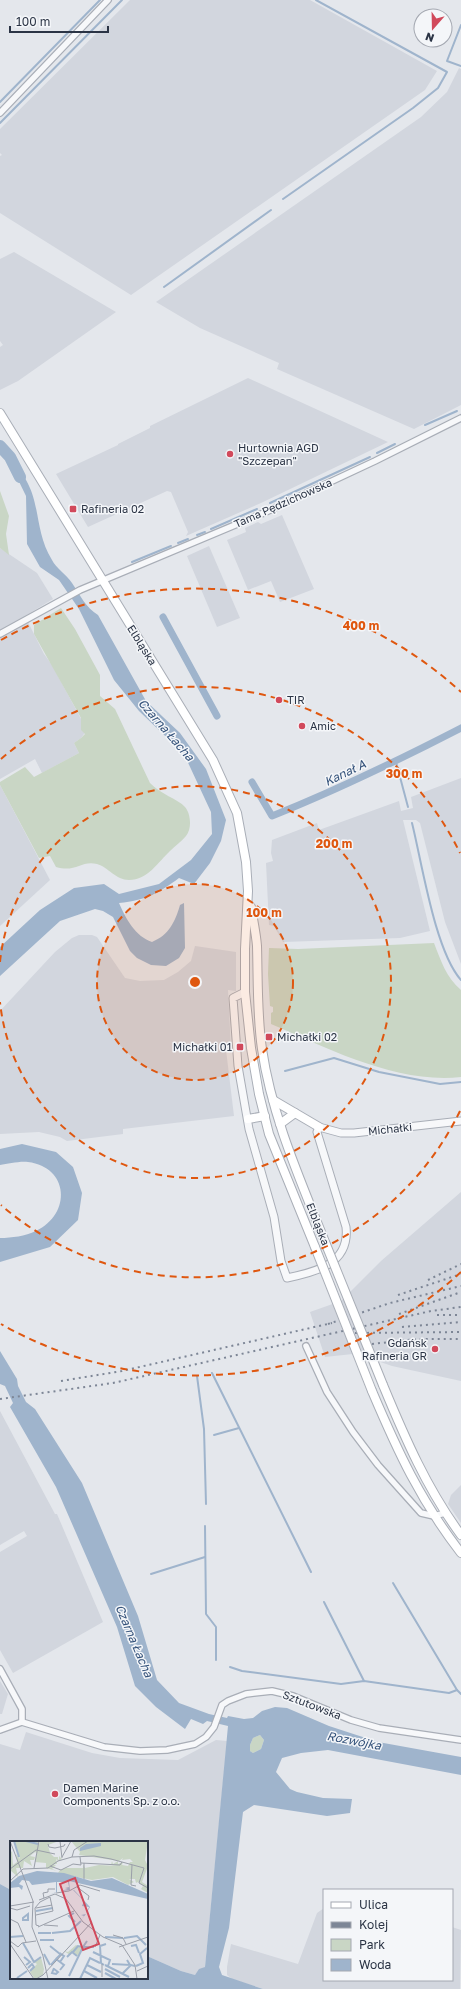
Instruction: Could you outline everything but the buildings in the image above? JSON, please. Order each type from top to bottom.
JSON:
[{"type":"main road","name":"Elbląska","points":[[0,413],[213,760],[237,813],[243,839],[248,891],[257,944],[258,1008],[261,1037],[273,1100],[280,1124],[325,1242],[408,1443],[445,1513],[461,1535]]},
{"type":"main road","name":"Elbląska","points":[[248,891],[245,949],[245,992],[254,1070],[269,1134],[287,1183],[315,1247],[372,1391],[408,1471],[434,1516],[461,1553]]},
{"type":"main road","points":[[273,1100],[319,1127]]},
{"type":"main road","points":[[280,1124],[295,1113]]},
{"type":"main road","points":[[248,1119],[265,1116]]},
{"type":"street","points":[[0,113],[108,0]]},
{"type":"street","name":"Tama Pędzichowska","points":[[0,634],[80,590],[266,512],[381,458],[461,418]]},
{"type":"street","points":[[245,992],[233,998],[238,1066],[252,1142],[274,1217],[281,1261],[287,1278],[303,1274],[335,1261],[342,1253],[347,1241],[346,1228],[317,1132],[319,1127]]},
{"type":"street","name":"Michałki","points":[[319,1127],[341,1133],[354,1133],[461,1121]]},
{"type":"street","name":"Elbląska","points":[[306,1346],[327,1392],[353,1432],[378,1465],[421,1513],[434,1516]]},
{"type":"street","points":[[434,1516],[445,1513]]},
{"type":"street","points":[[0,1669],[22,1709],[22,1722],[0,1730]]},
{"type":"street","name":"Sztutowska","points":[[22,1722],[104,1747],[140,1751],[182,1748],[201,1740],[214,1728],[222,1704],[237,1697],[255,1692],[272,1691],[293,1696],[351,1720],[380,1728],[461,1740]]},
{"type":"shaded area","points":[[130,0],[310,0],[437,71],[425,90],[131,295],[0,213],[0,156],[2,155],[0,153],[0,129]]},
{"type":"shaded area","points":[[459,68],[461,69],[461,405],[414,429],[277,369],[279,363],[200,328],[156,302],[421,117],[447,92]]},
{"type":"shaded area","points":[[14,252],[116,312],[18,381],[0,390],[0,347],[3,345],[0,341],[0,259]]},
{"type":"shaded area","name":"Hurtownia AGD \"Szczepan\"","points":[[248,378],[388,442],[261,503],[186,536],[188,532],[171,492],[167,491],[88,527],[56,474],[118,445],[150,428],[150,426]]},
{"type":"shaded area","points":[[282,515],[314,589],[280,602],[271,581],[248,590],[227,540],[246,532],[245,528],[258,522],[261,524]]},
{"type":"shaded area","points":[[209,546],[240,618],[217,627],[187,556]]},
{"type":"shaded area","points":[[0,548],[37,573],[53,599],[25,616],[44,654],[52,665],[87,730],[81,738],[74,743],[79,753],[42,773],[35,759],[0,779]]},
{"type":"shaded area","points":[[461,778],[461,964],[445,922],[420,823],[416,820],[403,820],[430,931],[400,938],[283,942],[274,926],[269,925],[266,863],[273,861],[271,853],[272,840],[317,823],[319,830],[399,801],[401,811],[413,808],[411,797]]},
{"type":"shaded area","points":[[0,785],[50,880],[0,926]]},
{"type":"shaded area","points":[[79,935],[92,935],[97,937],[125,978],[140,981],[164,980],[178,972],[191,961],[195,946],[236,952],[236,991],[228,990],[231,1050],[226,1050],[234,1116],[123,1129],[123,1134],[67,1141],[60,1137],[39,1132],[0,1134],[0,1011],[55,952],[72,938]]},
{"type":"shaded area","points":[[461,1192],[461,1381],[392,1366],[363,1356],[362,1353],[325,1357],[310,1312],[341,1301],[381,1261]]},
{"type":"shaded area","points":[[0,1411],[55,1514],[57,1514],[103,1622],[13,1673],[0,1650],[0,1552],[27,1536],[24,1531],[0,1545]]},
{"type":"shaded area","points":[[461,1485],[461,1523],[448,1504],[451,1495]]},
{"type":"shaded area","points":[[0,1681],[8,1694],[2,1714],[0,1714]]},
{"type":"shaded area","name":"Damen Marine Components Sp. z o.o.","points":[[26,1732],[92,1753],[120,1758],[178,1760],[216,1740],[227,1741],[205,1967],[195,1975],[181,1971],[148,1956],[148,1841],[10,1841],[10,1889],[0,1884],[0,1744],[20,1750]]},
{"type":"shaded area","points":[[323,1909],[323,1981],[453,1981],[453,1927],[461,1930],[460,1989],[263,1989],[232,1979],[227,1975],[231,1944],[298,1964],[317,1913]]},
{"type":"green space","points":[[0,491],[9,516],[6,534],[9,555],[0,548]]},
{"type":"green space","points":[[61,608],[75,629],[100,675],[100,696],[115,709],[150,783],[182,804],[189,814],[190,826],[188,833],[183,840],[152,870],[136,879],[129,880],[120,878],[97,864],[91,863],[74,868],[63,868],[56,867],[50,856],[39,858],[0,785],[0,782],[25,767],[34,777],[79,753],[74,743],[85,734],[81,730],[81,718],[34,634],[34,625]]},
{"type":"green space","points":[[434,943],[451,980],[461,990],[461,1077],[437,1078],[388,1070],[340,1054],[271,1024],[271,1013],[273,1012],[273,1007],[270,1006],[268,974],[269,948],[298,949]]},
{"type":"green space","points":[[260,1735],[264,1740],[261,1749],[253,1753],[250,1751],[250,1745],[253,1738]]},
{"type":"water","points":[[8,459],[20,471],[28,483],[33,496],[45,547],[52,560],[70,580],[87,605],[98,615],[146,701],[180,733],[206,769],[226,820],[221,841],[210,863],[194,884],[179,878],[164,888],[144,898],[119,903],[128,921],[136,931],[141,936],[152,942],[167,932],[176,917],[180,905],[184,903],[185,948],[179,958],[166,966],[151,965],[137,958],[130,951],[113,917],[103,911],[95,909],[60,921],[0,976],[0,947],[40,910],[74,888],[104,884],[119,894],[159,884],[191,860],[212,834],[211,812],[184,754],[139,711],[114,680],[79,609],[59,580],[40,567],[27,544],[26,496]]},
{"type":"water","points":[[22,1144],[56,1152],[73,1167],[82,1193],[78,1220],[50,1247],[0,1262],[0,1238],[9,1238],[36,1231],[48,1223],[56,1214],[60,1203],[61,1192],[58,1182],[52,1172],[42,1166],[28,1162],[0,1165],[0,1149]]},
{"type":"water","name":"Rozwójka","points":[[0,1351],[17,1379],[18,1386],[26,1402],[35,1409],[82,1483],[138,1616],[157,1680],[179,1703],[209,1714],[227,1718],[228,1716],[244,1719],[253,1718],[262,1711],[275,1707],[287,1708],[329,1726],[378,1742],[461,1757],[461,1775],[328,1750],[301,1753],[282,1758],[276,1772],[290,1789],[323,1798],[352,1799],[350,1813],[327,1816],[254,1805],[243,1812],[229,1928],[219,1967],[222,1975],[263,1989],[0,1989],[0,1884],[10,1889],[10,1979],[148,1979],[148,1956],[181,1971],[195,1975],[199,1969],[205,1967],[228,1726],[207,1721],[203,1724],[191,1719],[185,1729],[156,1707],[135,1686],[117,1627],[56,1487],[10,1407],[13,1403],[5,1386],[0,1384]],"holes":[[[260,1735],[264,1740],[261,1749],[253,1753],[250,1751],[250,1745],[253,1738]]]},
{"type":"waterway","points":[[0,102],[100,0]]},
{"type":"waterway","points":[[0,123],[122,0]]},
{"type":"waterway","points":[[283,199],[413,108],[438,88],[447,72],[316,0]]},
{"type":"waterway","points":[[461,25],[447,61],[461,66]]},
{"type":"waterway","points":[[164,287],[271,210]]},
{"type":"waterway","points":[[425,425],[457,411]]},
{"type":"waterway","points":[[377,453],[395,444]]},
{"type":"waterway","name":"Czarna Łacha","points":[[0,446],[10,457],[20,477]]},
{"type":"waterway","points":[[270,503],[370,457]]},
{"type":"waterway","points":[[211,529],[257,509]]},
{"type":"waterway","points":[[197,535],[205,532]]},
{"type":"waterway","points":[[178,543],[188,539]]},
{"type":"waterway","points":[[132,562],[171,546]]},
{"type":"waterway","name":"Kanał A","points":[[163,617],[217,716]]},
{"type":"waterway","name":"Kanał A","points":[[252,782],[272,816],[368,774],[461,728]]},
{"type":"waterway","points":[[396,762],[408,807]]},
{"type":"waterway","points":[[412,823],[430,906],[444,949],[452,967],[461,980]]},
{"type":"waterway","points":[[285,1071],[334,1058],[379,1072],[440,1084],[461,1082]]},
{"type":"waterway","points":[[212,1373],[311,1572]]},
{"type":"waterway","points":[[197,1376],[204,1429],[206,1504]]},
{"type":"waterway","points":[[214,1435],[239,1428]]},
{"type":"waterway","points":[[205,1526],[206,1614],[216,1627],[216,1660]]},
{"type":"waterway","points":[[151,1574],[205,1557]]},
{"type":"waterway","points":[[393,1583],[457,1690]]},
{"type":"waterway","points":[[324,1602],[364,1681]]},
{"type":"waterway","points":[[230,1667],[242,1671],[341,1684],[364,1681],[449,1693],[457,1690],[461,1694]]},
{"type":"railway","points":[[428,1280],[461,1264]]},
{"type":"railway","points":[[398,1295],[461,1274]]},
{"type":"railway","points":[[328,1324],[390,1303],[461,1286]]},
{"type":"railway","points":[[399,1314],[461,1292]]},
{"type":"railway","points":[[0,1399],[113,1383],[431,1311],[461,1307]]},
{"type":"railway","points":[[437,1315],[461,1315]]},
{"type":"railway","points":[[402,1327],[461,1322]]},
{"type":"railway","points":[[61,1381],[122,1371],[332,1323]]},
{"type":"railway","points":[[355,1333],[461,1332]]},
{"type":"railway","points":[[372,1344],[417,1339],[461,1339]]},
{"type":"place","name":"Hurtownia AGD \"Szczepan\"","points":[[230,454]]},
{"type":"place","name":"Rafineria 02","points":[[73,509]]},
{"type":"place","name":"TIR","points":[[279,700]]},
{"type":"place","name":"Amic","points":[[302,726]]},
{"type":"place","name":"Michałki 02","points":[[269,1037]]},
{"type":"place","name":"Michałki 01","points":[[240,1047]]},
{"type":"place","name":"Gdańsk Rafineria GR","points":[[435,1349]]},
{"type":"place","name":"Damen Marine Components Sp. z o.o.","points":[[55,1794]]}]
